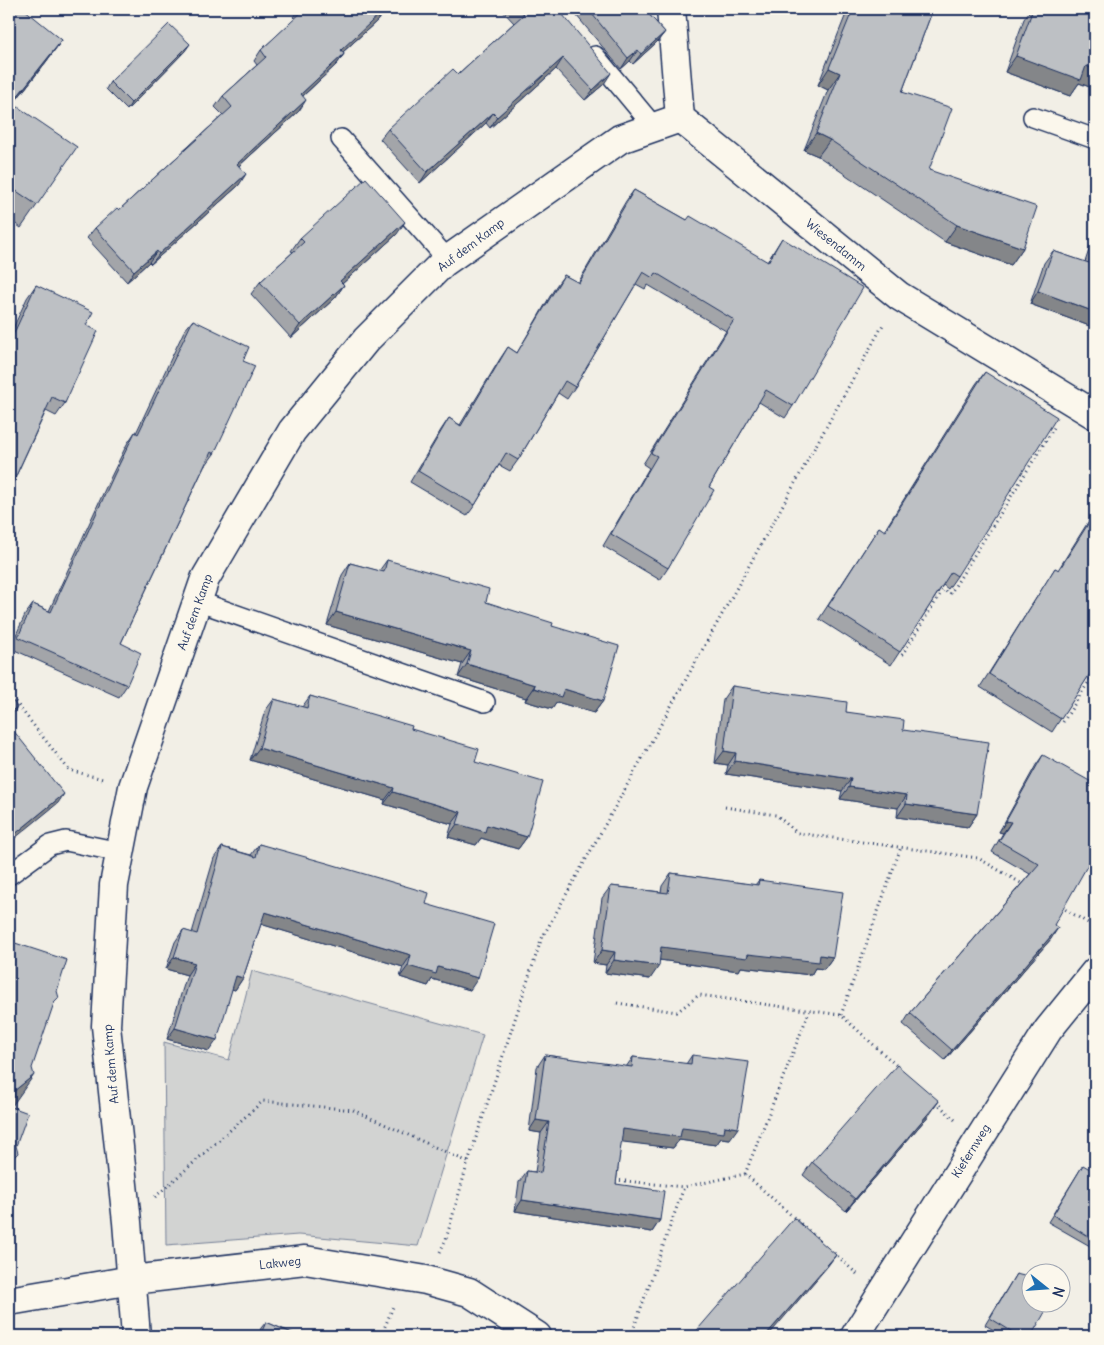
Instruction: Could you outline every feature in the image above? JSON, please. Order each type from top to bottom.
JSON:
[{"type":"street","points":[[670,9],[680,118]]},
{"type":"street","name":"Auf dem Kamp","points":[[136,1336],[127,1222],[106,1026],[114,885],[133,786],[204,579],[292,431],[366,340],[448,260],[620,139],[680,118]]},
{"type":"street","name":"Wiesendamm","points":[[680,118],[899,296],[1095,415]]},
{"type":"street","name":"Kiefernweg","points":[[855,1336],[1048,1030],[1095,972]]},
{"type":"street","name":"Lakweg","points":[[9,1301],[132,1280],[305,1260],[426,1280],[469,1292],[537,1336]]},
{"type":"lane","points":[[581,38],[654,127]]},
{"type":"lane","points":[[1033,117],[1095,140]]},
{"type":"lane","points":[[341,139],[448,260]]},
{"type":"lane","points":[[197,601],[485,702]]},
{"type":"lane","points":[[9,875],[50,845],[66,841],[120,852]]},
{"type":"path","points":[[426,1280],[446,1239],[468,1162],[541,940],[899,296]]},
{"type":"path","points":[[902,655],[943,590],[950,594],[1072,400]]},
{"type":"path","points":[[1063,722],[1095,672]]},
{"type":"path","points":[[9,694],[69,770],[133,786]]},
{"type":"path","points":[[725,807],[776,815],[797,833],[978,858],[1028,887]]},
{"type":"path","points":[[841,1015],[901,847]]},
{"type":"path","points":[[1053,902],[1095,927]]},
{"type":"path","points":[[617,1003],[677,1012],[699,995],[841,1015],[899,1068]]},
{"type":"path","points":[[744,1174],[809,1012]]},
{"type":"path","points":[[127,1222],[263,1101],[353,1110],[468,1162]]},
{"type":"path","points":[[935,1101],[978,1141]]},
{"type":"path","points":[[609,1179],[684,1187],[744,1174]]},
{"type":"path","points":[[744,1174],[824,1244]]},
{"type":"path","points":[[631,1336],[684,1187]]},
{"type":"path","points":[[831,1250],[881,1295]]},
{"type":"shaded area","points":[[252,971],[483,1035],[418,1246],[298,1235],[166,1245],[164,1042],[229,1060]]},
{"type":"building","points":[[9,9],[24,9],[62,40],[12,103],[77,147],[37,205],[9,186]]},
{"type":"building","points":[[303,9],[384,10],[341,50],[344,54],[301,94],[306,100],[237,164],[246,174],[159,254],[157,251],[134,271],[95,228],[117,208],[119,210],[232,107],[223,96],[266,57],[261,50]]},
{"type":"building","points":[[518,9],[558,9],[611,73],[593,90],[563,58],[497,117],[493,113],[427,172],[388,129],[453,69],[458,74],[524,14]]},
{"type":"building","points":[[588,9],[644,9],[665,32],[641,54],[638,50],[628,58]]},
{"type":"building","points":[[853,9],[933,9],[902,92],[952,108],[929,170],[1037,207],[1023,248],[957,225],[830,140],[816,133],[840,73],[829,68]]},
{"type":"building","points":[[1033,9],[1051,9],[1062,13],[1063,9],[1095,9],[1095,69],[1086,66],[1081,80],[1016,56]]},
{"type":"building","points":[[169,24],[190,44],[131,103],[110,82]]},
{"type":"building","points":[[366,178],[405,222],[340,281],[344,285],[300,325],[260,282],[304,242],[300,238]]},
{"type":"building","points":[[634,190],[687,220],[690,216],[768,262],[782,238],[863,288],[793,406],[766,390],[709,487],[714,490],[668,568],[611,534],[657,456],[651,453],[734,320],[656,273],[653,278],[643,272],[575,387],[565,381],[518,460],[506,453],[475,505],[418,471],[449,418],[461,426],[508,347],[517,353],[564,275],[579,283]]},
{"type":"building","points":[[1095,246],[1095,312],[1038,291],[1053,251],[1089,263]]},
{"type":"building","points":[[36,285],[93,312],[86,325],[98,331],[65,403],[52,397],[9,491],[9,344]]},
{"type":"building","points":[[193,320],[249,347],[243,361],[255,366],[214,454],[211,452],[121,643],[141,653],[127,685],[18,637],[33,604],[51,612],[114,475],[135,432],[138,434]]},
{"type":"building","points":[[985,372],[1057,417],[957,576],[951,572],[900,652],[828,606],[879,527],[885,531]]},
{"type":"building","points":[[1095,513],[1095,666],[1061,719],[989,674],[1055,568],[1059,570]]},
{"type":"building","points":[[387,560],[489,589],[486,602],[553,623],[552,626],[619,646],[603,701],[564,689],[561,697],[534,688],[535,685],[467,664],[471,651],[336,612],[350,563],[384,572]]},
{"type":"building","points":[[732,686],[847,702],[846,712],[904,720],[903,730],[989,742],[977,814],[906,804],[907,795],[849,787],[851,779],[735,761],[736,753],[724,751]]},
{"type":"building","points":[[9,696],[17,707],[9,713]]},
{"type":"building","points":[[310,696],[412,726],[411,729],[479,749],[475,762],[543,782],[527,837],[487,825],[485,832],[457,824],[461,812],[393,792],[394,788],[259,748],[274,699],[307,708]]},
{"type":"building","points":[[9,725],[64,794],[9,839]]},
{"type":"building","points":[[1043,755],[1095,784],[1095,852],[1054,925],[1058,928],[952,1050],[910,1013],[1039,864],[999,841],[1011,822],[1006,821]]},
{"type":"building","points":[[259,844],[429,893],[426,904],[494,924],[478,978],[438,967],[436,974],[408,966],[411,955],[265,912],[243,978],[236,976],[217,1040],[175,1028],[195,963],[174,957],[183,930],[197,934],[222,847],[256,857]]},
{"type":"building","points":[[671,873],[758,885],[759,880],[843,892],[833,957],[820,955],[819,962],[748,954],[747,958],[661,947],[659,966],[614,960],[615,952],[602,950],[611,886],[668,893]]},
{"type":"building","points":[[9,941],[67,960],[57,991],[59,998],[54,1003],[32,1068],[34,1075],[9,1095]]},
{"type":"building","points":[[545,1055],[632,1067],[633,1057],[691,1064],[692,1055],[749,1062],[738,1128],[725,1126],[724,1133],[682,1128],[680,1137],[623,1129],[616,1184],[664,1191],[660,1220],[522,1200],[527,1171],[541,1173],[549,1122],[536,1120]]},
{"type":"building","points":[[897,1065],[939,1101],[855,1199],[812,1162]]},
{"type":"building","points":[[9,1106],[28,1113],[16,1146],[18,1153],[13,1158],[9,1169]]},
{"type":"building","points":[[1083,1165],[1095,1172],[1094,1240],[1053,1215]]},
{"type":"building","points":[[794,1218],[836,1255],[765,1336],[692,1336]]},
{"type":"building","points":[[1016,1274],[1022,1276],[1022,1312],[1045,1312],[1031,1336],[1019,1336],[990,1318]]},
{"type":"building","points":[[266,1322],[299,1336],[260,1336]]}]
